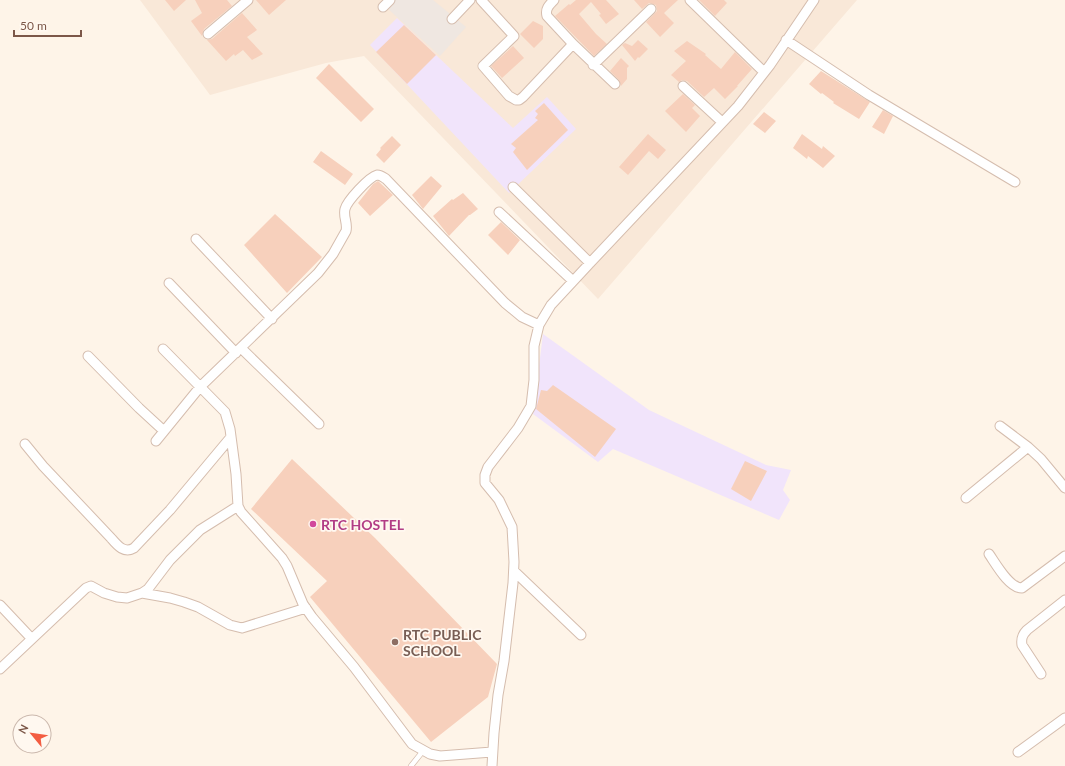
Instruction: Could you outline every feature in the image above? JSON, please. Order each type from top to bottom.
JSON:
[{"type":"street","points":[[208,34],[248,0]]},
{"type":"street","points":[[383,7],[390,0]]},
{"type":"street","points":[[452,18],[470,0]]},
{"type":"street","points":[[481,0],[514,36],[483,66],[512,99],[519,100],[523,98],[573,44]]},
{"type":"street","points":[[554,0],[547,8],[545,12],[546,16],[615,84]]},
{"type":"street","points":[[690,0],[764,72]]},
{"type":"street","points":[[492,766],[498,696],[505,654],[514,571],[512,527],[499,500],[485,482],[484,475],[488,467],[518,428],[531,406],[534,380],[534,346],[539,325],[551,306],[573,281],[738,106],[764,72],[814,0]]},
{"type":"street","points":[[593,64],[650,9]]},
{"type":"street","points":[[786,40],[869,95],[1015,182]]},
{"type":"street","points":[[683,86],[722,122]]},
{"type":"street","points":[[156,441],[200,387],[272,319],[325,266],[346,231],[348,225],[344,215],[348,203],[371,178],[376,175],[381,175],[386,179],[505,303],[522,317],[539,325]]},
{"type":"street","points":[[513,187],[590,263]]},
{"type":"street","points":[[499,212],[573,281]]},
{"type":"street","points":[[196,239],[272,319]]},
{"type":"street","points":[[169,283],[238,350],[319,424]]},
{"type":"street","points":[[163,349],[225,412],[229,421],[237,481],[238,506],[248,521],[288,566],[303,604],[354,667],[412,744],[430,754],[440,756],[492,752]]},
{"type":"street","points":[[88,356],[164,432]]},
{"type":"street","points":[[1000,426],[1041,459],[1065,488]]},
{"type":"street","points":[[25,444],[43,466],[111,538],[122,549],[128,550],[134,548],[170,510],[231,437]]},
{"type":"street","points":[[966,498],[1028,447]]},
{"type":"street","points":[[0,669],[78,594],[89,587],[94,587],[104,593],[117,597],[127,598],[142,593],[148,589],[170,560],[200,530],[238,506]]},
{"type":"street","points":[[989,554],[1011,584],[1017,588],[1022,588],[1065,556]]},
{"type":"street","points":[[514,571],[582,635]]},
{"type":"street","points":[[142,593],[170,598],[198,607],[230,625],[242,628],[306,608]]},
{"type":"street","points":[[1041,674],[1022,646],[1021,640],[1023,634],[1027,630],[1065,600]]},
{"type":"street","points":[[0,605],[32,639]]},
{"type":"street","points":[[1018,752],[1065,718]]},
{"type":"lane","points":[[411,766],[424,751]]},
{"type":"shaded area","points":[[140,0],[857,0],[598,299],[364,56],[326,63],[210,95]]},
{"type":"shaded area","points":[[392,0],[433,0],[466,27],[440,56],[386,7]]},
{"type":"shaded area","points":[[397,18],[513,128],[547,97],[576,129],[509,193],[370,45]]},
{"type":"shaded area","points":[[543,334],[649,410],[766,465],[791,470],[783,490],[790,500],[779,520],[613,449],[598,462],[533,414]]},
{"type":"building","points":[[165,0],[186,0],[174,11]]},
{"type":"building","points":[[195,0],[227,0],[232,6],[204,29],[202,36],[191,21],[202,13]]},
{"type":"building","points":[[256,0],[286,0],[269,15]]},
{"type":"building","points":[[576,0],[606,0],[619,14],[606,24],[599,15],[601,14],[591,2],[579,14],[596,34],[607,44],[594,56],[555,16]]},
{"type":"building","points":[[634,0],[678,0],[664,13],[674,23],[660,37],[646,22],[657,11],[656,5],[649,3],[642,9]]},
{"type":"building","points":[[699,0],[724,0],[727,3],[715,16]]},
{"type":"building","points":[[242,13],[257,30],[247,37],[263,54],[252,60],[243,50],[235,56],[234,54],[226,61],[207,40],[212,39]]},
{"type":"building","points":[[533,21],[543,26],[543,39],[534,48],[520,34]]},
{"type":"building","points":[[404,25],[436,55],[407,84],[376,52]]},
{"type":"building","points":[[638,40],[648,49],[635,61],[622,45],[625,43],[632,46]]},
{"type":"building","points":[[687,41],[706,54],[705,55],[721,69],[735,52],[752,69],[725,99],[714,88],[704,97],[687,81],[682,80],[679,82],[671,75],[686,61],[674,51]]},
{"type":"building","points":[[513,46],[524,58],[502,78],[491,66]]},
{"type":"building","points":[[621,58],[629,66],[627,68],[627,79],[621,86],[619,80],[610,71]]},
{"type":"building","points":[[329,64],[374,109],[361,122],[316,78]]},
{"type":"building","points":[[821,71],[870,102],[859,119],[833,103],[834,102],[809,84]]},
{"type":"building","points":[[683,94],[695,105],[692,108],[700,116],[686,132],[665,111]]},
{"type":"building","points":[[544,103],[568,130],[527,170],[513,152],[516,148],[511,144],[538,120],[535,118],[538,114],[535,111]]},
{"type":"building","points":[[883,110],[893,116],[884,134],[872,127]]},
{"type":"building","points":[[764,112],[776,121],[765,133],[753,124]]},
{"type":"building","points":[[648,134],[666,150],[658,159],[649,151],[628,175],[619,167]]},
{"type":"building","points":[[802,134],[822,149],[823,146],[835,156],[823,168],[808,156],[807,159],[793,148]]},
{"type":"building","points":[[392,136],[401,145],[384,163],[376,155],[381,149],[380,148]]},
{"type":"building","points":[[321,151],[353,174],[345,185],[313,162]]},
{"type":"building","points":[[431,176],[442,186],[423,209],[412,195]]},
{"type":"building","points":[[378,181],[393,195],[370,216],[358,203],[373,184]]},
{"type":"building","points":[[463,193],[478,209],[469,215],[449,236],[433,216],[452,199],[453,200]]},
{"type":"building","points":[[275,214],[322,257],[287,293],[244,245]]},
{"type":"building","points":[[501,222],[520,240],[508,255],[488,235]]},
{"type":"building","points":[[553,385],[616,429],[595,457],[536,409],[541,390],[547,391]]},
{"type":"building","points":[[292,459],[375,538],[497,664],[488,697],[431,742],[310,597],[327,581],[251,509]]},
{"type":"building","points":[[745,461],[767,471],[751,501],[731,489]]},
{"type":"place","name":"RTC HOSTEL","points":[[313,524]]},
{"type":"place","name":"RTC PUBLIC SCHOOL","points":[[395,642]]}]
